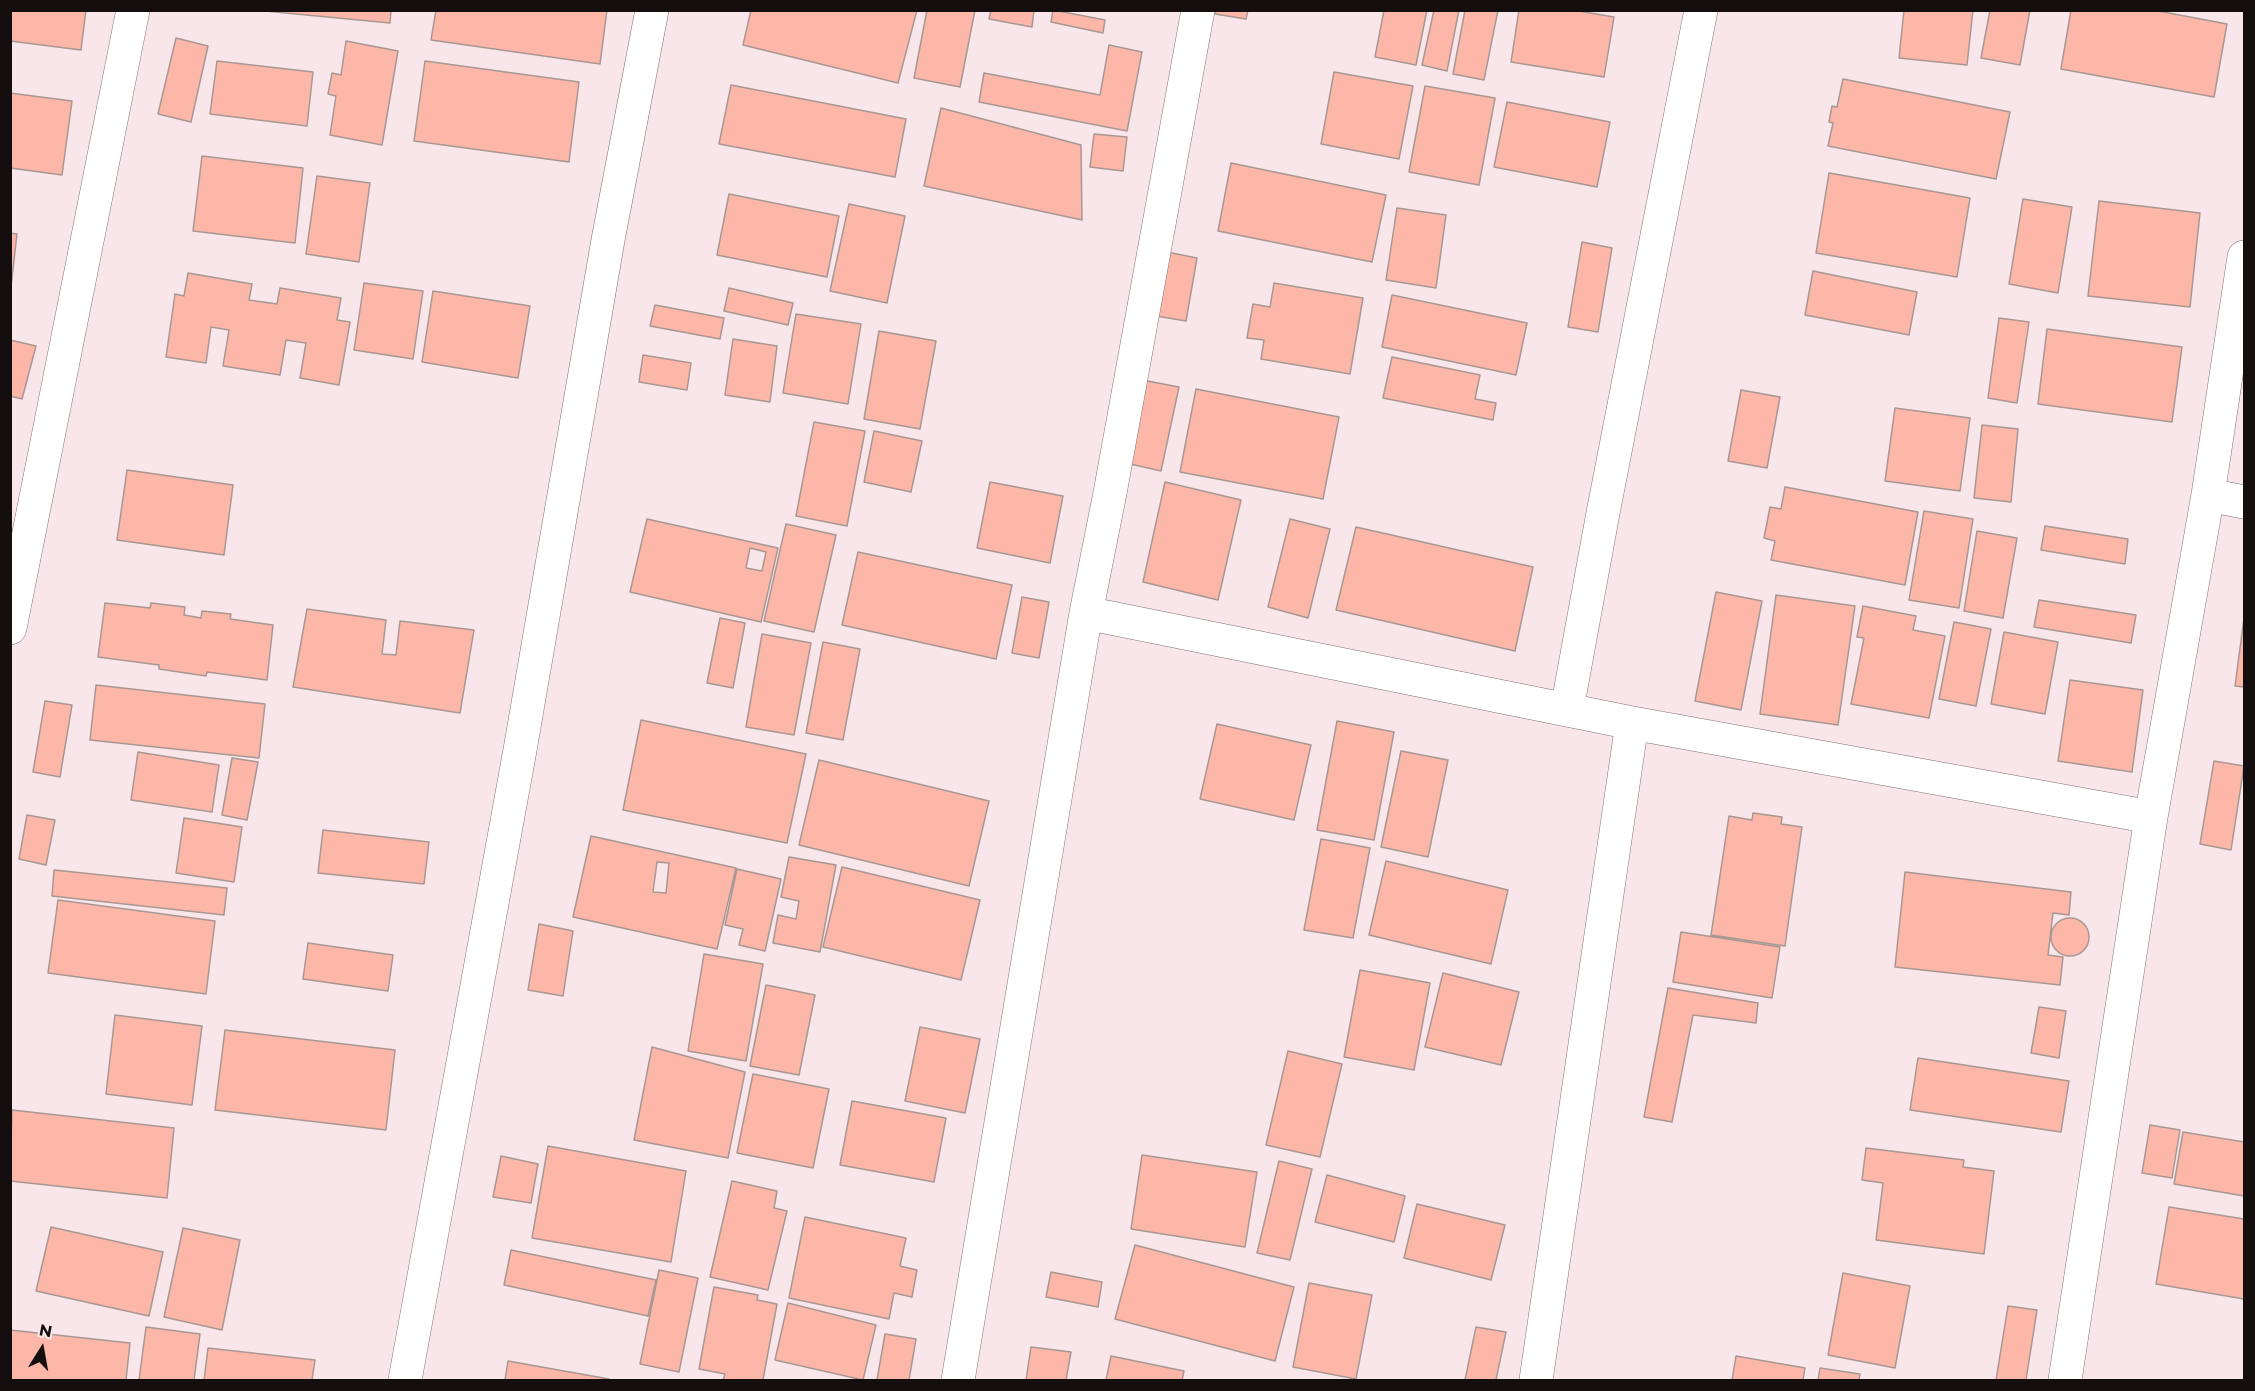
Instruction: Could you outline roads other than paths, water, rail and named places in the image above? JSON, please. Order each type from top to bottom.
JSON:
[{"type":"street","points":[[10,628],[133,10]]},
{"type":"street","points":[[405,1380],[520,750],[608,240],[652,10]]},
{"type":"street","points":[[958,1380],[1086,613],[1198,10]]},
{"type":"street","points":[[1568,709],[1603,513],[1701,10]]},
{"type":"street","points":[[2065,1380],[2151,817],[2208,495],[2244,257]]},
{"type":"street","points":[[2208,495],[2244,502]]},
{"type":"street","points":[[1086,613],[1632,723],[2151,817]]},
{"type":"street","points":[[1536,1380],[1632,723]]}]
